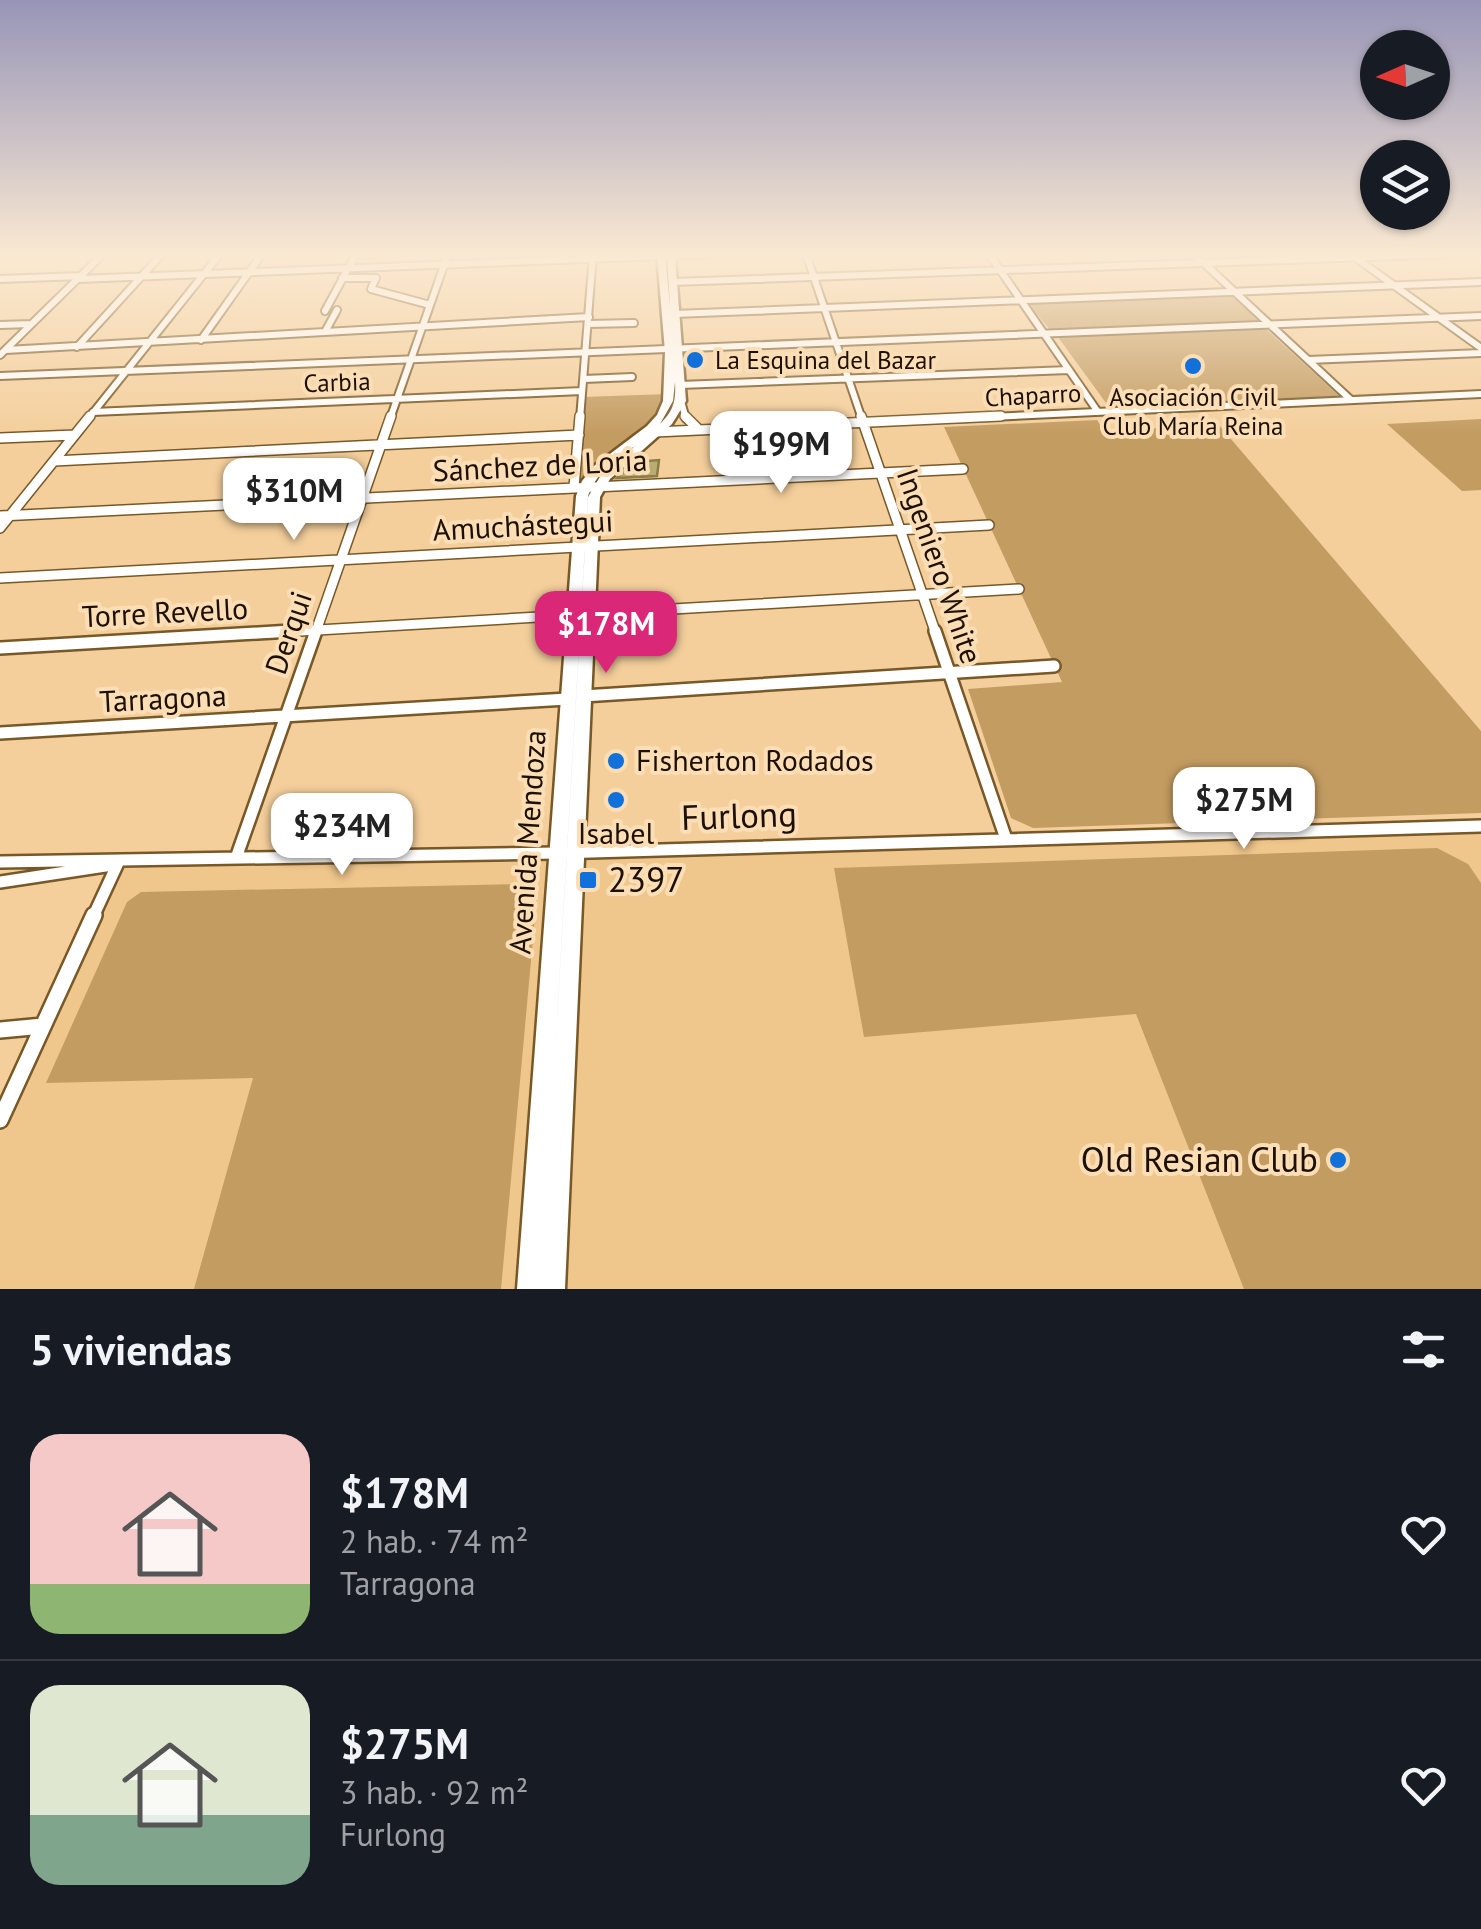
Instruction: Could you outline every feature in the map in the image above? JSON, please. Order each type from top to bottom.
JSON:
[{"type":"main road","points":[[585,486],[658,431],[681,401],[670,314]]},
{"type":"main road","points":[[585,486],[606,461],[644,432],[668,400],[674,314]]},
{"type":"main road","name":"Avenida Mendoza","points":[[529,1289],[566,853],[585,486]]},
{"type":"main road","name":"Avenida Mendoza","points":[[554,1289],[566,853]]},
{"type":"street","points":[[3,352],[42,314]]},
{"type":"street","points":[[77,347],[107,314]]},
{"type":"street","points":[[0,528],[5,515],[54,461],[172,314]]},
{"type":"street","points":[[201,340],[219,314]]},
{"type":"street","points":[[326,330],[334,314]]},
{"type":"street","name":"Derqui","points":[[236,858],[427,314]]},
{"type":"street","points":[[585,486],[578,434],[589,314]]},
{"type":"street","name":"Ingeniero White","points":[[827,314],[1005,836]]},
{"type":"street","points":[[1031,314],[1098,412]]},
{"type":"street","points":[[1259,314],[1351,400]]},
{"type":"street","points":[[1433,314],[1481,350]]},
{"type":"street","points":[[0,376],[1481,316]]},
{"type":"street","points":[[3,352],[424,323],[634,322]]},
{"type":"street","points":[[0,325],[32,324]]},
{"type":"street","points":[[1308,360],[1481,350]]},
{"type":"street","points":[[680,385],[1070,370]]},
{"type":"street","points":[[584,379],[632,376]]},
{"type":"street","name":"Carbia","points":[[93,412],[582,391]]},
{"type":"street","name":"Chaparro","points":[[644,432],[1481,394]]},
{"type":"street","points":[[681,401],[688,422],[708,429]]},
{"type":"street","points":[[54,461],[578,434]]},
{"type":"street","points":[[0,438],[75,435]]},
{"type":"street","name":"Sánchez de Loria","points":[[5,515],[963,468]]},
{"type":"street","name":"Amuchástegui","points":[[0,578],[989,524]]},
{"type":"street","name":"Torre Revello","points":[[0,648],[1019,589]]},
{"type":"street","name":"Tarragona","points":[[0,733],[1054,666]]},
{"type":"street","name":"Furlong","points":[[0,862],[566,853],[1005,836],[1481,826]]},
{"type":"street","points":[[0,882],[89,872],[118,863]]},
{"type":"street","points":[[0,1120],[118,863]]},
{"type":"street","points":[[0,1030],[43,1026]]},
{"type":"shaded area","points":[[1037,314],[1254,314],[1263,322],[1051,331]]},
{"type":"shaded area","name":"Asociación Civil Club María Reina","points":[[1265,328],[1339,396],[1109,407],[1058,337]]},
{"type":"shaded area","points":[[669,394],[663,411],[584,486],[574,487],[582,397]]},
{"type":"shaded area","points":[[1481,419],[1481,490],[1462,491],[1387,424]]},
{"type":"shaded area","points":[[1097,420],[1104,431],[1219,425],[1481,731],[1481,813],[1033,828],[1011,818],[968,689],[1062,682],[944,427]]},
{"type":"shaded area","points":[[1481,826],[1481,1289],[0,1289],[0,1120],[118,863]]},
{"type":"shaded area","name":"Old Resian Club","points":[[1437,848],[1468,864],[1481,883],[1481,1289],[1244,1289],[1136,1014],[864,1037],[834,868]]},
{"type":"shaded area","points":[[523,884],[537,895],[501,1289],[194,1289],[253,1078],[46,1083],[127,902],[141,892]]},
{"type":"building","points":[[659,460],[657,476],[617,478],[635,462]]},
{"type":"place","name":"La Esquina del Bazar","points":[[695,360]]},
{"type":"place","name":"Asociación Civil Club María Reina","points":[[1193,366]]},
{"type":"place","name":"Fisherton Rodados","points":[[616,761]]},
{"type":"place","name":"Isabel","points":[[616,800]]},
{"type":"place","name":"2397","points":[[588,880]]},
{"type":"place","name":"Old Resian Club","points":[[1338,1160]]}]
